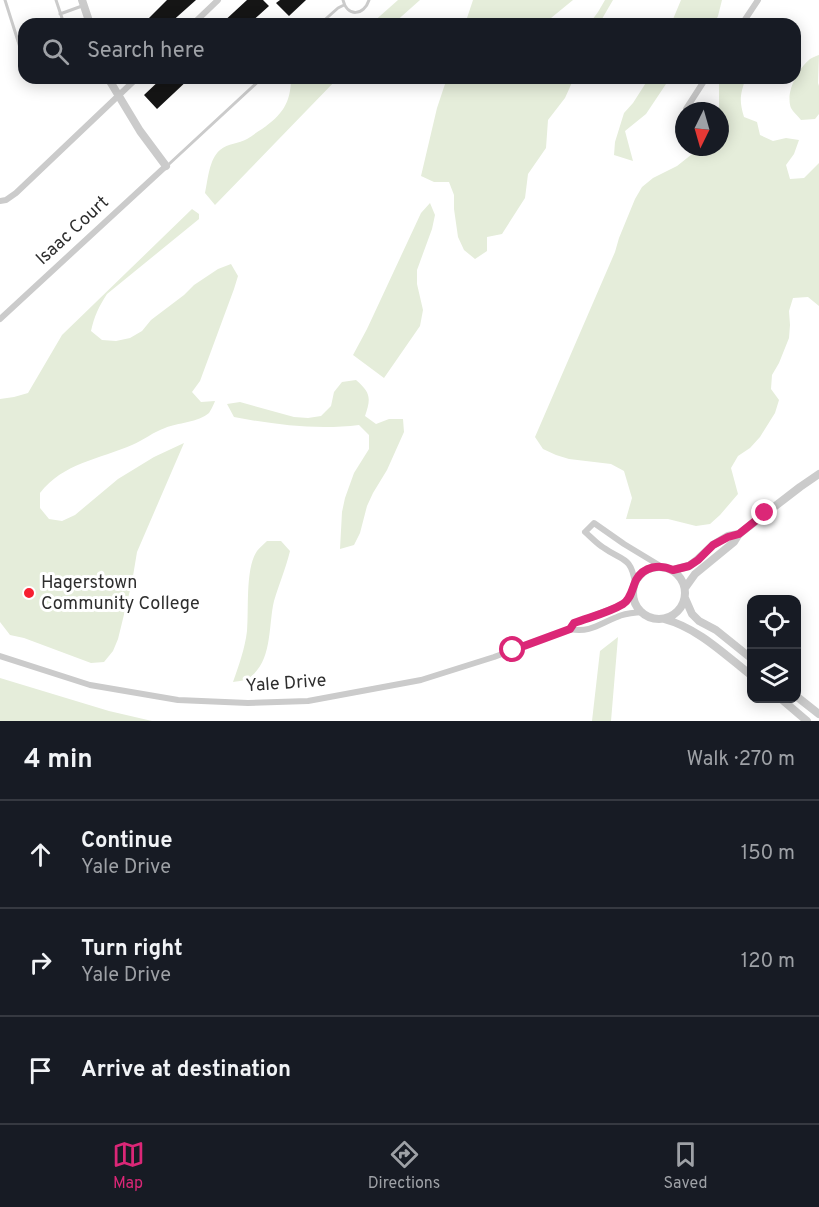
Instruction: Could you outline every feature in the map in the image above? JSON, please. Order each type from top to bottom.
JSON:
[{"type":"street","points":[[199,18],[218,0]]},
{"type":"street","points":[[746,18],[758,0]]},
{"type":"street","points":[[83,3],[88,18]]},
{"type":"street","points":[[111,84],[140,131],[166,166]]},
{"type":"street","points":[[0,201],[16,193],[131,84]]},
{"type":"street","points":[[691,102],[702,84]]},
{"type":"street","name":"Isaac Court","points":[[0,319],[166,166]]},
{"type":"street","points":[[685,588],[695,574],[734,542],[739,534],[819,474]]},
{"type":"street","points":[[739,534],[713,545],[689,566],[673,570],[662,567],[594,523],[585,532],[604,549],[625,559],[633,572],[634,599],[642,612],[651,618],[685,626],[704,637],[747,672]]},
{"type":"street","points":[[634,585],[646,570],[662,567]]},
{"type":"street","points":[[662,619],[677,612],[685,598],[685,588],[681,578],[673,570]]},
{"type":"street","name":"Yale Drive","points":[[570,629],[574,623],[621,605],[628,600],[634,585]]},
{"type":"street","points":[[685,598],[692,614],[699,621],[716,630],[747,655]]},
{"type":"street","name":"Yale Drive","points":[[0,656],[90,685],[178,700],[248,703],[308,701],[421,681],[570,629],[580,631],[596,628],[617,617],[642,612]]},
{"type":"street","points":[[801,700],[819,714]]},
{"type":"street","points":[[785,703],[807,721]]},
{"type":"lane","points":[[5,0],[18,41]]},
{"type":"lane","points":[[56,0],[62,18]]},
{"type":"lane","points":[[327,18],[344,2],[351,11],[359,12],[366,7],[369,0]]},
{"type":"lane","points":[[60,14],[83,3]]},
{"type":"lane","points":[[166,166],[256,84]]},
{"type":"green space","points":[[398,0],[420,0],[400,18],[378,18]]},
{"type":"green space","points":[[473,0],[573,0],[551,18],[467,18]]},
{"type":"green space","points":[[605,0],[613,0],[602,18],[594,18]]},
{"type":"green space","points":[[681,0],[722,0],[717,18],[674,18]]},
{"type":"green space","points":[[819,55],[819,114],[815,119],[801,120],[791,108],[791,88],[793,84],[801,84],[801,69],[811,58]]},
{"type":"green space","points":[[291,84],[332,84],[215,205],[205,193],[216,154],[223,148],[247,139],[275,119],[284,108]]},
{"type":"green space","points":[[445,84],[571,84],[565,98],[548,120],[546,148],[528,174],[525,198],[502,234],[487,237],[487,251],[475,259],[464,250],[458,237],[454,195],[449,182],[434,182],[421,176]]},
{"type":"green space","points":[[645,84],[666,84],[646,114],[625,131],[633,161],[614,155],[615,142],[624,113]]},
{"type":"green space","points":[[719,84],[744,84],[741,98],[742,111],[744,117],[757,122],[760,135],[773,141],[786,138],[799,140],[794,154],[786,165],[790,179],[804,178],[819,163],[819,306],[808,297],[793,298],[789,311],[789,338],[772,375],[771,389],[779,400],[775,413],[760,437],[738,456],[731,468],[738,494],[710,524],[696,526],[668,519],[626,519],[632,498],[624,471],[611,464],[569,459],[556,455],[543,449],[535,437],[615,252],[635,199],[642,187],[653,178],[677,166],[690,156],[729,156],[729,102],[719,102]]},
{"type":"green space","points":[[430,203],[435,215],[417,270],[417,284],[423,310],[420,326],[384,378],[353,355],[421,213]]},
{"type":"green space","points":[[192,209],[199,214],[199,219],[107,294],[97,312],[91,331],[102,340],[116,341],[130,338],[142,331],[151,320],[194,285],[218,269],[231,264],[238,276],[200,381],[192,392],[201,402],[215,401],[212,409],[205,416],[170,426],[132,445],[71,468],[49,483],[40,493],[40,508],[49,519],[62,521],[75,515],[118,479],[154,457],[184,443],[137,552],[132,582],[113,651],[104,662],[91,663],[10,635],[0,622],[0,399],[28,393],[62,335]]},
{"type":"green space","points":[[356,380],[368,396],[365,416],[376,424],[389,419],[403,419],[404,432],[367,506],[360,533],[354,545],[340,549],[345,498],[354,473],[369,449],[369,435],[359,425],[296,426],[234,417],[227,404],[240,402],[294,417],[321,416],[331,406],[334,392],[342,382]]},
{"type":"green space","points":[[267,541],[281,541],[290,551],[274,601],[268,644],[261,664],[255,672],[247,679],[233,682],[246,637],[248,590],[253,559]]},
{"type":"green space","points":[[618,637],[611,721],[592,721],[600,651]]},
{"type":"green space","points":[[0,678],[109,711],[152,721],[0,721]]},
{"type":"building","points":[[167,0],[196,0],[176,18],[149,18]]},
{"type":"building","points":[[247,0],[263,0],[269,6],[256,18],[228,18]]},
{"type":"building","points":[[280,0],[306,0],[289,16],[276,3]]},
{"type":"building","points":[[156,84],[184,84],[157,109],[144,95]]},
{"type":"place","name":"Hagerstown Community College","points":[[29,593]]},
{"type":"route","points":[[513,650],[570,629],[574,623],[621,605],[628,600],[638,578],[646,570],[657,567],[673,570],[689,566],[713,545],[739,534],[765,513]]}]
